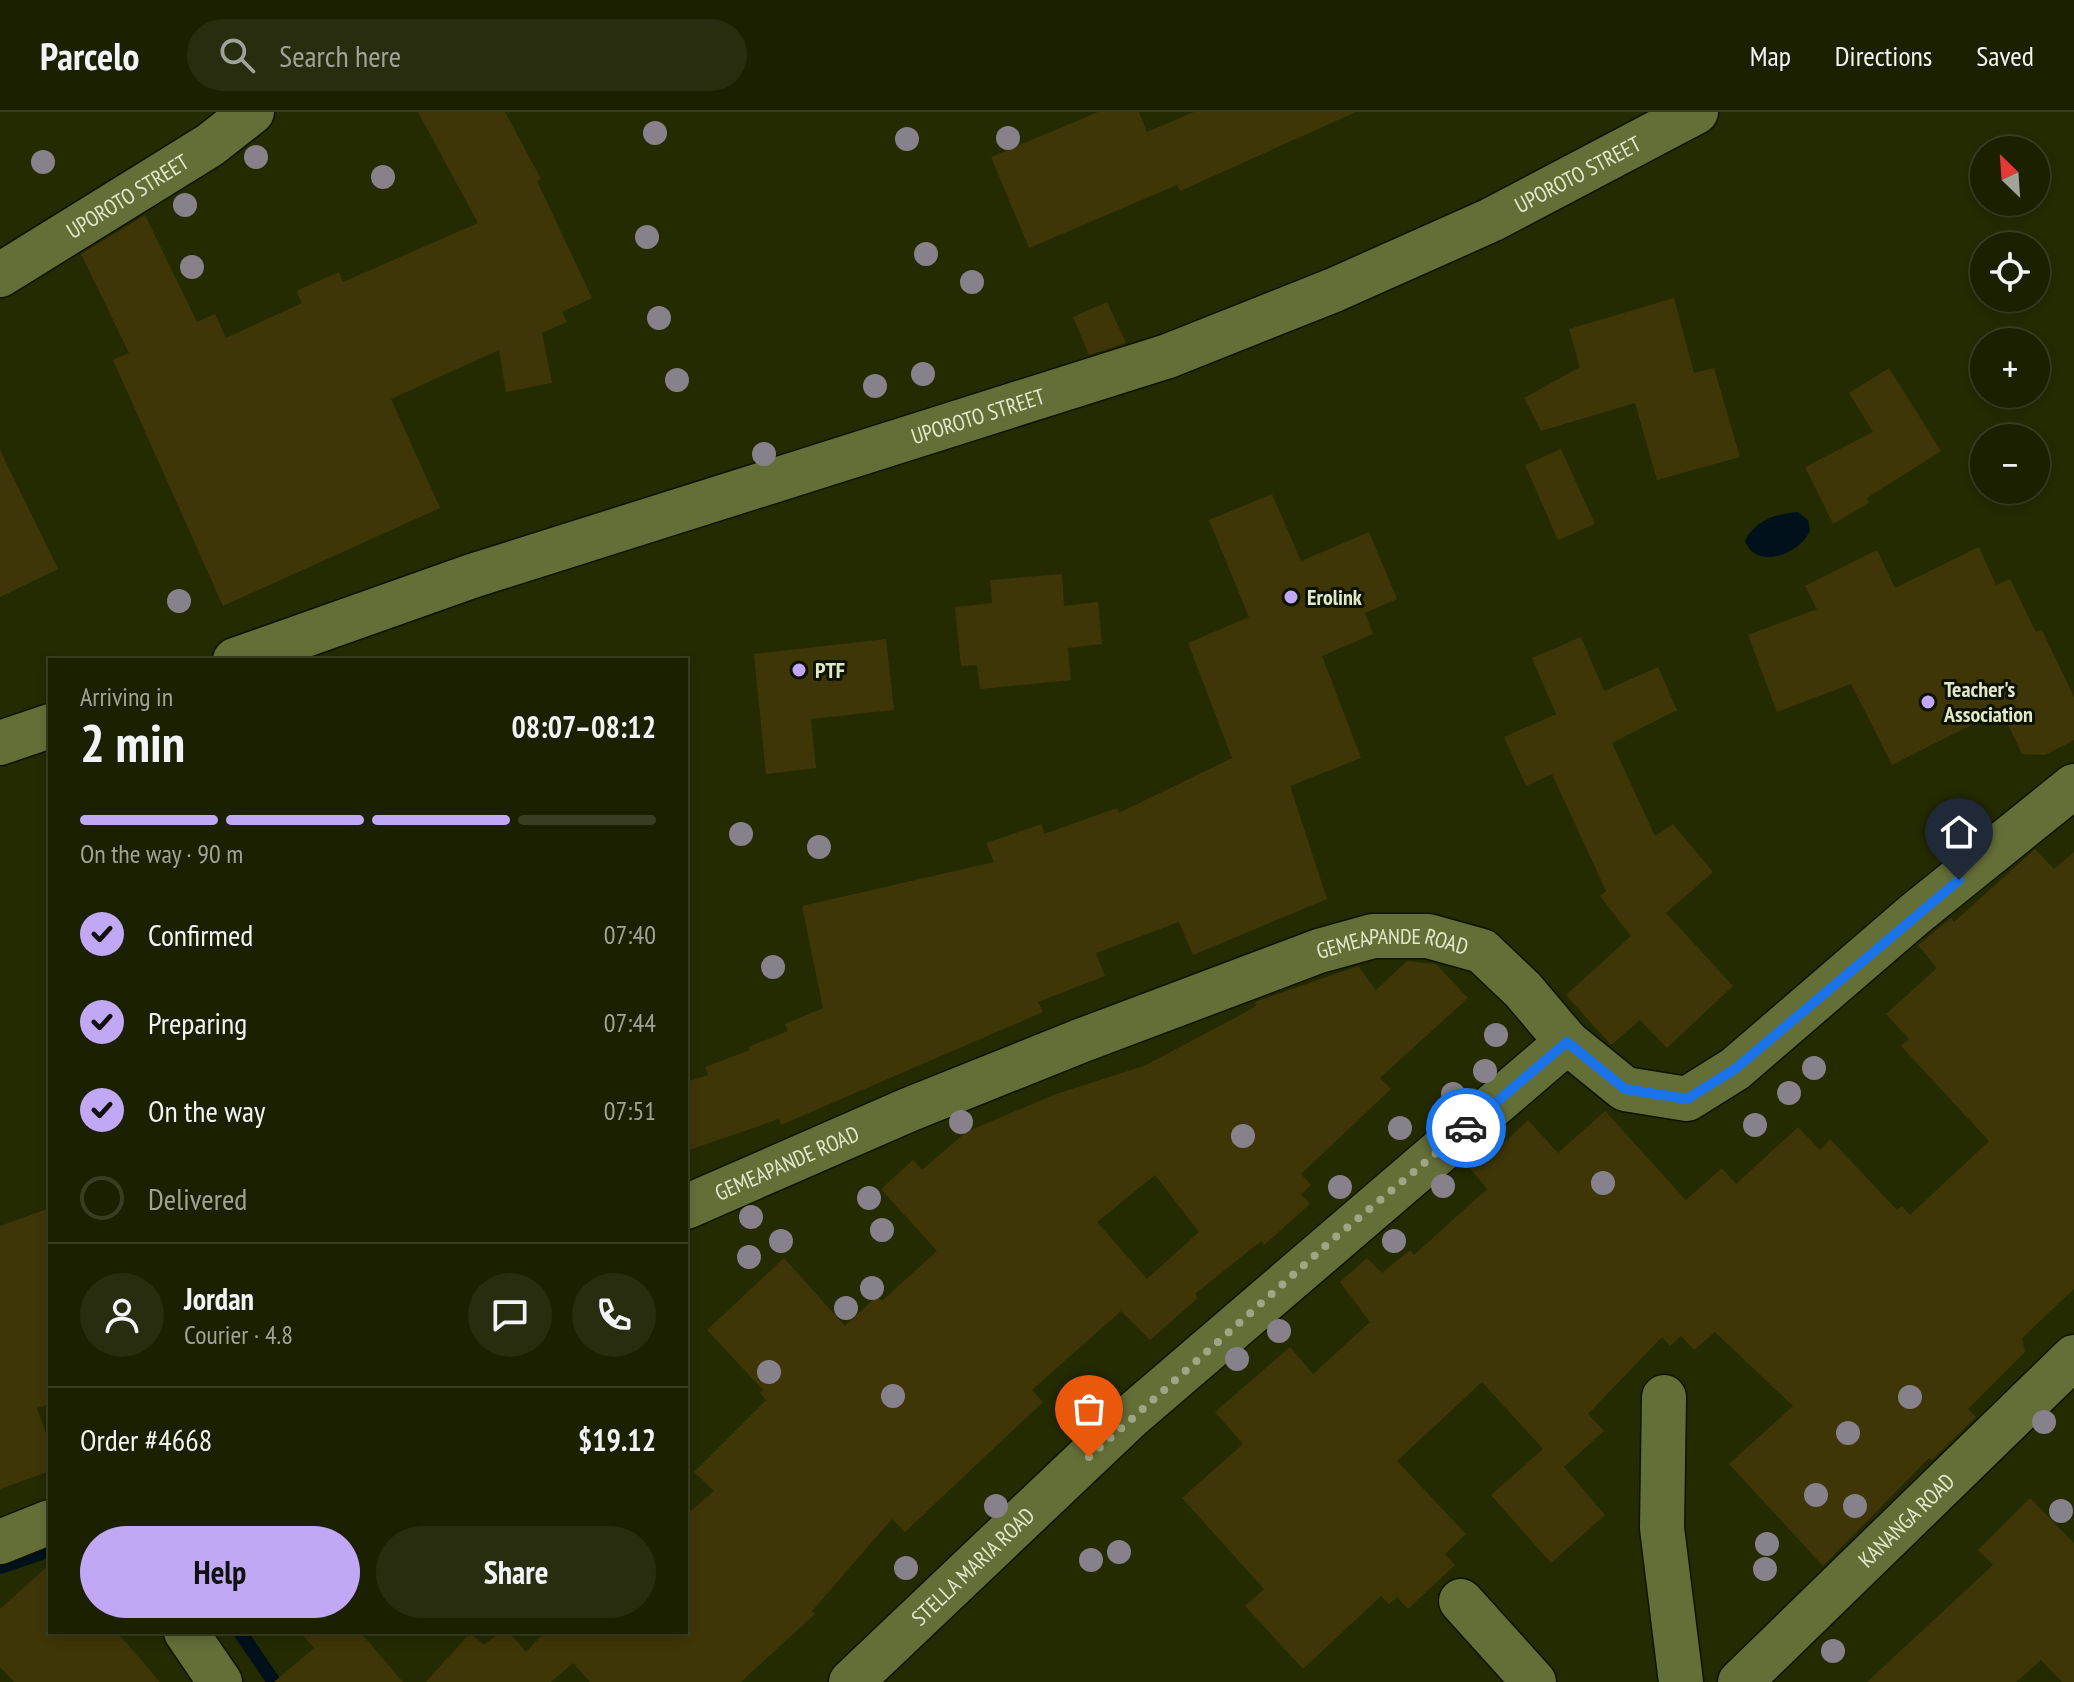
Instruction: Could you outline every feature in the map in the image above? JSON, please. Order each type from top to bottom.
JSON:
[{"type":"street","name":"UPOROTO STREET","points":[[0,275],[210,145],[252,112]]},
{"type":"street","name":"UPOROTO STREET","points":[[241,658],[472,576],[1168,356],[1334,290],[1491,220],[1696,112]]},
{"type":"street","points":[[0,743],[48,727]]},
{"type":"street","name":"GEMEAPANDE ROAD","points":[[688,1206],[908,1110],[1080,1041],[1319,951],[1373,936],[1428,936],[1482,951],[1523,990],[1567,1042],[1625,1089],[1687,1099],[1735,1069],[1915,914],[2074,786]]},
{"type":"street","name":"STELLA MARIA ROAD","points":[[851,1682],[1130,1417],[1567,1042]]},
{"type":"street","name":"KANANGA ROAD","points":[[1740,1682],[2074,1357]]},
{"type":"street","points":[[1664,1397],[1662,1528],[1681,1682]]},
{"type":"street","points":[[0,1542],[48,1523]]},
{"type":"street","points":[[1461,1601],[1534,1682]]},
{"type":"street","points":[[187,1634],[220,1682]]},
{"type":"water","points":[[1798,512],[1808,520],[1810,530],[1798,546],[1778,556],[1768,557],[1751,550],[1745,541],[1760,523],[1782,514]]},
{"type":"building","points":[[418,112],[505,112],[541,179],[537,181],[592,298],[562,312],[567,322],[542,333],[552,383],[506,392],[499,350],[391,399],[440,508],[223,606],[113,360],[129,353],[81,254],[145,215],[197,322],[215,314],[226,338],[302,303],[296,291],[339,272],[343,282],[478,223]]},
{"type":"building","points":[[1098,112],[1139,112],[1147,132],[1194,112],[1356,112],[1180,191],[1177,185],[1029,248],[991,157]]},
{"type":"building","points":[[1674,298],[1694,373],[1714,368],[1740,457],[1657,480],[1635,403],[1541,431],[1524,398],[1580,367],[1569,329]]},
{"type":"building","points":[[1107,302],[1126,343],[1089,355],[1073,317]]},
{"type":"building","points":[[1889,368],[1941,451],[1867,498],[1869,503],[1833,524],[1805,467],[1873,432],[1849,393]]},
{"type":"building","points":[[1561,449],[1595,524],[1558,540],[1525,465]]},
{"type":"building","points":[[0,450],[58,569],[0,597]]},
{"type":"building","points":[[1272,494],[1301,561],[1369,532],[1397,599],[1365,613],[1373,634],[1322,656],[1361,758],[1290,786],[1327,899],[1193,955],[1179,922],[1096,953],[1105,976],[1038,1002],[1043,1012],[781,1125],[779,1119],[688,1150],[688,1081],[708,1075],[705,1067],[788,1031],[785,1024],[823,1008],[802,906],[994,862],[986,843],[1042,824],[1044,834],[1117,808],[1119,813],[1232,758],[1188,643],[1249,617],[1209,520]]},
{"type":"building","points":[[1979,547],[1996,585],[2010,579],[2036,632],[2042,630],[2074,697],[2074,740],[2045,755],[2022,754],[2001,710],[1892,765],[1851,684],[1777,712],[1748,635],[1817,609],[1805,586],[1877,550],[1895,588]]},
{"type":"building","points":[[1062,574],[1064,606],[1098,602],[1102,644],[1068,648],[1071,680],[980,689],[977,665],[961,666],[955,607],[992,603],[990,580]]},
{"type":"building","points":[[1581,637],[1604,691],[1658,667],[1677,710],[1612,743],[1655,836],[1673,824],[1713,872],[1666,913],[1733,986],[1667,1048],[1640,1020],[1611,1045],[1566,995],[1631,936],[1600,896],[1606,891],[1552,774],[1526,786],[1504,737],[1556,714],[1532,658]]},
{"type":"building","points":[[886,639],[894,710],[811,719],[816,768],[766,774],[754,654]]},
{"type":"building","points":[[2035,849],[2054,869],[2074,852],[2074,1289],[2022,1338],[2025,1352],[1968,1409],[1976,1417],[1932,1460],[1929,1458],[1823,1566],[1729,1464],[1793,1406],[1715,1332],[1694,1350],[1681,1336],[1670,1346],[1662,1337],[1588,1414],[1604,1431],[1564,1467],[1605,1515],[1551,1563],[1491,1495],[1543,1449],[1482,1382],[1397,1461],[1466,1534],[1445,1554],[1455,1565],[1408,1609],[1397,1597],[1389,1604],[1381,1596],[1303,1669],[1245,1606],[1264,1589],[1182,1498],[1243,1444],[1215,1412],[1290,1347],[1313,1374],[1370,1322],[1340,1282],[1367,1258],[1382,1273],[1410,1250],[1414,1255],[1487,1189],[1465,1162],[1498,1134],[1505,1142],[1528,1120],[1558,1153],[1605,1111],[1686,1200],[1722,1168],[1736,1184],[1798,1127],[1820,1150],[1830,1139],[1897,1210],[1902,1206],[1910,1215],[1989,1141],[1901,1046],[1909,1039],[1886,1014],[1937,968],[1918,945],[1951,918],[1954,922]]},
{"type":"building","points":[[1407,961],[1436,964],[1468,998],[1380,1078],[1391,1089],[1301,1174],[1311,1185],[1301,1194],[1310,1204],[1264,1245],[1261,1241],[1195,1294],[1198,1298],[1150,1340],[1121,1311],[1032,1390],[1043,1402],[905,1532],[892,1519],[812,1611],[815,1614],[741,1682],[590,1682],[573,1663],[551,1682],[426,1682],[469,1634],[484,1645],[498,1634],[511,1634],[526,1652],[543,1634],[688,1634],[688,1513],[714,1491],[694,1472],[766,1400],[760,1393],[763,1390],[707,1330],[784,1258],[845,1326],[877,1296],[882,1301],[937,1251],[881,1189],[913,1160],[922,1170],[966,1132],[1056,1094],[1144,1066],[1246,1012],[1256,1006],[1255,1002],[1358,966],[1376,990]],"holes":[[[1155,1175],[1199,1232],[1147,1279],[1097,1222]]]},
{"type":"building","points":[[48,1209],[48,1405],[37,1408],[48,1439],[48,1472],[0,1489],[0,1226]]},
{"type":"building","points":[[2030,1498],[2074,1543],[2074,1682],[2062,1682],[2041,1660],[2016,1682],[1867,1682],[1993,1565],[1978,1550]]},
{"type":"building","points":[[48,1566],[48,1634],[119,1634],[160,1682],[14,1682],[0,1667],[0,1609]]},
{"type":"building","points":[[302,1634],[362,1634],[403,1682],[274,1682],[314,1648]]},
{"type":"waterway","points":[[0,1567],[48,1551]]},
{"type":"waterway","points":[[241,1634],[274,1682]]},
{"type":"way so far","points":[[1089,1457],[1130,1417],[1331,1241],[1466,1128]]},
{"type":"place","name":"Erolink","points":[[1291,597]]},
{"type":"place","name":"PTF","points":[[799,670]]},
{"type":"place","name":"Teacher's Association","points":[[1928,702]]},
{"type":"route","points":[[1466,1128],[1567,1042],[1625,1089],[1687,1099],[1735,1069],[1959,880]]}]
